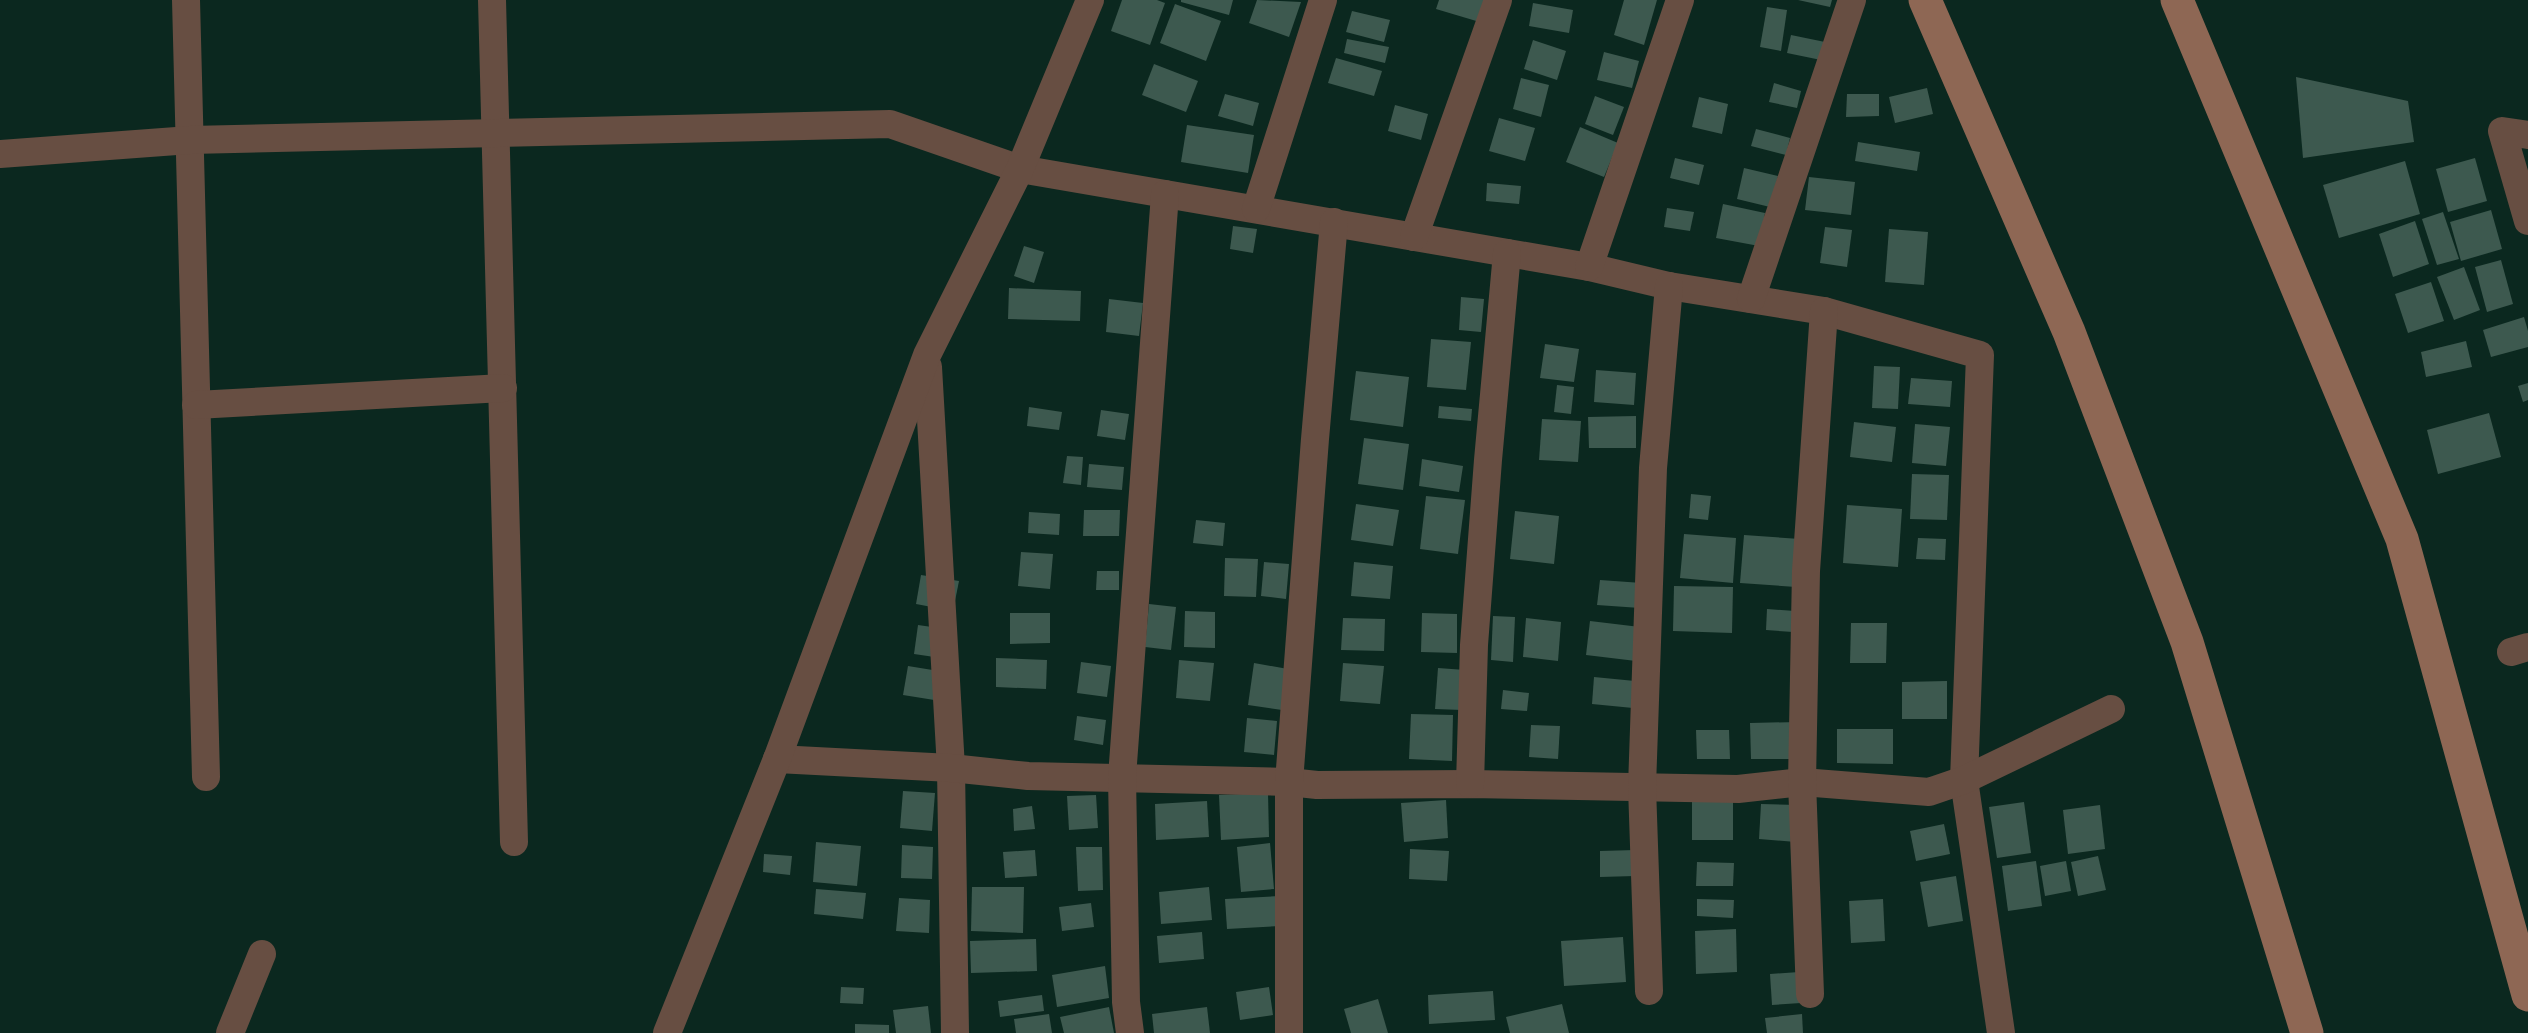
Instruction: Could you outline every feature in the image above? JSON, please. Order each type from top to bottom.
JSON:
[{"type":"street","points":[[186,0],[206,777]]},
{"type":"street","points":[[492,0],[514,842]]},
{"type":"street","points":[[668,1033],[777,759],[927,355],[1020,169],[1090,0]]},
{"type":"street","points":[[1256,209],[1323,0]]},
{"type":"street","points":[[1414,237],[1498,0]]},
{"type":"street","points":[[1589,267],[1680,0]]},
{"type":"street","points":[[1751,299],[1852,0]]},
{"type":"street","points":[[1925,0],[2069,332],[2187,642],[2307,1033]]},
{"type":"street","points":[[2177,0],[2403,539],[2528,995]]},
{"type":"street","points":[[0,154],[190,140],[890,124],[1020,169],[1589,267],[1669,286],[1824,311],[1980,355],[1964,780],[2001,1033]]},
{"type":"street","points":[[2528,135],[2502,131],[2528,220]]},
{"type":"street","points":[[1130,1033],[1126,1002],[1122,777],[1165,194]]},
{"type":"street","points":[[1289,1033],[1289,782],[1334,222]]},
{"type":"street","points":[[1470,783],[1476,622],[1507,253]]},
{"type":"street","points":[[1649,991],[1642,787],[1653,468],[1669,286]]},
{"type":"street","points":[[1810,994],[1802,782],[1806,571],[1824,311]]},
{"type":"street","points":[[927,355],[951,768],[955,1033]]},
{"type":"street","points":[[196,405],[503,388]]},
{"type":"street","points":[[777,759],[951,768],[1028,776],[1289,782],[1317,785],[1470,783],[1738,789],[1802,782],[1929,792],[1964,780],[2111,709]]},
{"type":"street","points":[[230,1033],[262,954]]},
{"type":"building","points":[[1122,0],[1157,0],[1165,3],[1150,45],[1111,31]]},
{"type":"building","points":[[1181,0],[1233,0],[1229,15],[1181,2]]},
{"type":"building","points":[[1257,0],[1301,2],[1289,37],[1249,23]]},
{"type":"building","points":[[1439,0],[1491,0],[1483,23],[1436,9]]},
{"type":"building","points":[[1624,0],[1657,0],[1644,45],[1614,35]]},
{"type":"building","points":[[1798,0],[1832,0],[1830,7]]},
{"type":"building","points":[[1533,3],[1573,10],[1569,33],[1529,26]]},
{"type":"building","points":[[1175,4],[1221,21],[1206,61],[1160,43]]},
{"type":"building","points":[[1767,7],[1787,10],[1781,51],[1760,47]]},
{"type":"building","points":[[1352,11],[1390,20],[1384,42],[1346,32]]},
{"type":"building","points":[[1791,35],[1825,42],[1821,60],[1787,53]]},
{"type":"building","points":[[1347,39],[1389,47],[1385,63],[1344,53]]},
{"type":"building","points":[[1533,40],[1566,51],[1557,80],[1524,69]]},
{"type":"building","points":[[1604,52],[1639,61],[1632,88],[1597,80]]},
{"type":"building","points":[[1336,58],[1382,71],[1374,96],[1328,83]]},
{"type":"building","points":[[1154,64],[1198,81],[1186,112],[1142,95]]},
{"type":"building","points":[[2296,77],[2408,101],[2414,142],[2303,158]]},
{"type":"building","points":[[1521,78],[1549,85],[1541,117],[1513,109]]},
{"type":"building","points":[[1774,83],[1801,91],[1797,108],[1769,102]]},
{"type":"building","points":[[1927,88],[1933,114],[1895,123],[1889,97]]},
{"type":"building","points":[[1225,94],[1259,103],[1253,126],[1218,116]]},
{"type":"building","points":[[1847,94],[1879,94],[1879,116],[1846,117]]},
{"type":"building","points":[[1595,96],[1624,107],[1613,135],[1585,124]]},
{"type":"building","points":[[1699,97],[1728,104],[1722,134],[1692,127]]},
{"type":"building","points":[[1395,105],[1428,114],[1421,140],[1388,131]]},
{"type":"building","points":[[1499,118],[1535,128],[1525,161],[1489,151]]},
{"type":"building","points":[[1187,125],[1254,135],[1248,173],[1181,162]]},
{"type":"building","points":[[1580,127],[1618,143],[1604,177],[1566,162]]},
{"type":"building","points":[[1756,129],[1790,138],[1786,155],[1751,146]]},
{"type":"building","points":[[1858,142],[1920,152],[1917,171],[1855,161]]},
{"type":"building","points":[[1675,158],[1704,165],[1699,185],[1670,178]]},
{"type":"building","points":[[2475,158],[2487,201],[2448,212],[2436,169]]},
{"type":"building","points":[[2405,161],[2420,214],[2339,238],[2323,185]]},
{"type":"building","points":[[1744,168],[1778,176],[1770,207],[1737,199]]},
{"type":"building","points":[[1809,177],[1855,182],[1851,215],[1805,210]]},
{"type":"building","points":[[1487,183],[1521,186],[1519,204],[1486,201]]},
{"type":"building","points":[[1723,204],[1765,213],[1759,246],[1716,238]]},
{"type":"building","points":[[1667,208],[1694,212],[1690,231],[1664,227]]},
{"type":"building","points":[[2491,210],[2502,249],[2461,261],[2450,222]]},
{"type":"building","points":[[2443,212],[2459,259],[2437,265],[2422,219]]},
{"type":"building","points":[[2415,221],[2429,264],[2393,277],[2379,234]]},
{"type":"building","points":[[1233,226],[1257,229],[1253,253],[1230,249]]},
{"type":"building","points":[[1825,227],[1852,230],[1847,267],[1820,263]]},
{"type":"building","points":[[1889,229],[1928,232],[1924,285],[1885,282]]},
{"type":"building","points":[[1024,246],[1044,252],[1034,283],[1014,276]]},
{"type":"building","points":[[2501,260],[2513,304],[2487,312],[2475,267]]},
{"type":"building","points":[[2464,267],[2480,310],[2454,320],[2437,277]]},
{"type":"building","points":[[2431,282],[2444,321],[2408,333],[2395,294]]},
{"type":"building","points":[[1009,288],[1081,291],[1080,321],[1008,319]]},
{"type":"building","points":[[1461,297],[1484,299],[1481,332],[1459,330]]},
{"type":"building","points":[[1109,299],[1143,303],[1139,336],[1106,332]]},
{"type":"building","points":[[2524,317],[2528,331],[2528,347],[2491,357],[2483,330]]},
{"type":"building","points":[[1431,339],[1471,342],[1466,390],[1427,387]]},
{"type":"building","points":[[2466,341],[2472,367],[2426,377],[2421,352]]},
{"type":"building","points":[[1545,344],[1579,349],[1574,382],[1540,378]]},
{"type":"building","points":[[1874,366],[1900,367],[1898,409],[1872,408]]},
{"type":"building","points":[[1596,370],[1636,373],[1634,405],[1594,402]]},
{"type":"building","points":[[1356,371],[1409,377],[1403,427],[1350,420]]},
{"type":"building","points":[[1911,378],[1952,381],[1950,407],[1908,404]]},
{"type":"building","points":[[2528,383],[2528,400],[2523,402],[2518,386]]},
{"type":"building","points":[[1557,385],[1574,387],[1571,414],[1554,412]]},
{"type":"building","points":[[1439,406],[1472,409],[1471,421],[1438,418]]},
{"type":"building","points":[[1029,407],[1062,412],[1059,430],[1027,426]]},
{"type":"building","points":[[1101,410],[1129,414],[1125,440],[1097,436]]},
{"type":"building","points":[[2489,413],[2501,457],[2438,474],[2427,430]]},
{"type":"building","points":[[1636,416],[1636,448],[1589,448],[1588,417]]},
{"type":"building","points":[[1542,419],[1581,421],[1578,462],[1539,460]]},
{"type":"building","points":[[1854,422],[1896,427],[1892,462],[1850,457]]},
{"type":"building","points":[[1915,424],[1950,427],[1946,466],[1912,463]]},
{"type":"building","points":[[1364,438],[1409,444],[1403,490],[1358,484]]},
{"type":"building","points":[[1067,456],[1083,457],[1081,485],[1063,483]]},
{"type":"building","points":[[1422,459],[1463,466],[1459,492],[1419,486]]},
{"type":"building","points":[[1089,464],[1124,467],[1122,490],[1087,487]]},
{"type":"building","points":[[1912,474],[1949,475],[1947,520],[1910,519]]},
{"type":"building","points":[[1691,494],[1711,496],[1708,520],[1689,518]]},
{"type":"building","points":[[1426,496],[1465,500],[1458,554],[1420,549]]},
{"type":"building","points":[[1356,504],[1399,510],[1393,546],[1351,540]]},
{"type":"building","points":[[1847,505],[1902,509],[1898,567],[1843,563]]},
{"type":"building","points":[[1084,510],[1120,510],[1119,536],[1083,536]]},
{"type":"building","points":[[1515,511],[1559,516],[1554,564],[1510,559]]},
{"type":"building","points":[[1029,512],[1060,514],[1059,535],[1028,533]]},
{"type":"building","points":[[1196,520],[1225,523],[1223,546],[1193,543]]},
{"type":"building","points":[[1684,534],[1736,538],[1733,583],[1680,578]]},
{"type":"building","points":[[1744,535],[1800,539],[1796,587],[1740,583]]},
{"type":"building","points":[[1918,538],[1946,539],[1945,560],[1916,559]]},
{"type":"building","points":[[1021,552],[1053,554],[1050,589],[1018,586]]},
{"type":"building","points":[[1225,558],[1258,559],[1256,597],[1224,596]]},
{"type":"building","points":[[1264,562],[1289,564],[1286,599],[1261,596]]},
{"type":"building","points":[[1354,562],[1393,566],[1390,599],[1351,596]]},
{"type":"building","points":[[1097,571],[1119,571],[1119,590],[1096,590]]},
{"type":"building","points":[[921,575],[959,581],[953,611],[916,604]]},
{"type":"building","points":[[1600,580],[1642,583],[1640,608],[1597,605]]},
{"type":"building","points":[[1674,586],[1733,587],[1732,633],[1673,631]]},
{"type":"building","points":[[1149,604],[1176,607],[1171,650],[1145,647]]},
{"type":"building","points":[[1767,609],[1795,611],[1793,632],[1766,630]]},
{"type":"building","points":[[1185,611],[1215,612],[1215,648],[1184,647]]},
{"type":"building","points":[[1010,613],[1050,613],[1050,643],[1010,644]]},
{"type":"building","points":[[1422,613],[1457,614],[1457,653],[1421,652]]},
{"type":"building","points":[[1493,616],[1515,617],[1513,662],[1491,660]]},
{"type":"building","points":[[1343,618],[1385,619],[1384,651],[1341,650]]},
{"type":"building","points":[[1526,618],[1561,622],[1558,661],[1523,657]]},
{"type":"building","points":[[1590,621],[1640,627],[1636,661],[1586,655]]},
{"type":"building","points":[[1851,623],[1887,623],[1886,663],[1850,663]]},
{"type":"building","points":[[918,625],[953,630],[948,659],[914,654]]},
{"type":"building","points":[[996,658],[1047,660],[1046,689],[996,687]]},
{"type":"building","points":[[1179,660],[1214,663],[1210,701],[1176,698]]},
{"type":"building","points":[[1081,662],[1111,666],[1107,697],[1077,693]]},
{"type":"building","points":[[1254,663],[1288,669],[1282,710],[1248,705]]},
{"type":"building","points":[[1343,663],[1384,666],[1380,704],[1340,701]]},
{"type":"building","points":[[908,666],[957,674],[953,703],[903,695]]},
{"type":"building","points":[[1438,668],[1465,670],[1462,710],[1435,709]]},
{"type":"building","points":[[1594,677],[1635,681],[1633,708],[1592,704]]},
{"type":"building","points":[[1947,681],[1947,719],[1902,719],[1902,682]]},
{"type":"building","points":[[1503,690],[1529,693],[1527,711],[1501,709]]},
{"type":"building","points":[[1411,714],[1453,715],[1452,761],[1409,759]]},
{"type":"building","points":[[1077,716],[1106,720],[1103,745],[1074,740]]},
{"type":"building","points":[[1247,718],[1277,721],[1274,755],[1244,752]]},
{"type":"building","points":[[1797,722],[1797,759],[1751,759],[1750,723]]},
{"type":"building","points":[[1531,725],[1560,726],[1558,759],[1529,757]]},
{"type":"building","points":[[1837,729],[1893,729],[1893,764],[1837,763]]},
{"type":"building","points":[[1696,730],[1729,730],[1730,759],[1697,759]]},
{"type":"building","points":[[903,791],[935,793],[932,831],[900,828]]},
{"type":"building","points":[[1268,793],[1269,837],[1221,840],[1219,795]]},
{"type":"building","points":[[1096,795],[1098,828],[1069,830],[1067,796]]},
{"type":"building","points":[[1733,796],[1733,840],[1692,840],[1692,797]]},
{"type":"building","points":[[1446,800],[1448,838],[1404,842],[1401,803]]},
{"type":"building","points":[[1207,801],[1209,837],[1156,840],[1155,804]]},
{"type":"building","points":[[2024,802],[2031,853],[1997,858],[1989,807]]},
{"type":"building","points":[[1761,804],[1798,805],[1796,842],[1759,839]]},
{"type":"building","points":[[2100,805],[2105,849],[2068,854],[2063,810]]},
{"type":"building","points":[[1032,806],[1035,829],[1014,831],[1013,809]]},
{"type":"building","points":[[1944,824],[1950,854],[1916,861],[1910,831]]},
{"type":"building","points":[[816,842],[861,846],[857,886],[813,882]]},
{"type":"building","points":[[1270,843],[1274,889],[1241,892],[1237,847]]},
{"type":"building","points":[[902,845],[933,847],[932,879],[901,878]]},
{"type":"building","points":[[1076,847],[1102,847],[1103,890],[1078,891]]},
{"type":"building","points":[[1410,849],[1449,851],[1447,881],[1409,879]]},
{"type":"building","points":[[1035,850],[1037,876],[1005,878],[1003,852]]},
{"type":"building","points":[[1635,850],[1635,876],[1600,877],[1600,851]]},
{"type":"building","points":[[764,854],[792,856],[790,875],[763,872]]},
{"type":"building","points":[[2098,856],[2106,890],[2078,896],[2071,862]]},
{"type":"building","points":[[2036,861],[2042,906],[2008,911],[2002,866]]},
{"type":"building","points":[[2066,861],[2071,891],[2045,896],[2040,866]]},
{"type":"building","points":[[1697,862],[1734,863],[1733,886],[1696,886]]},
{"type":"building","points":[[1956,876],[1963,921],[1928,927],[1920,882]]},
{"type":"building","points":[[972,887],[1024,887],[1023,933],[971,931]]},
{"type":"building","points":[[1209,887],[1212,920],[1161,924],[1159,892]]},
{"type":"building","points":[[816,889],[866,893],[863,919],[814,914]]},
{"type":"building","points":[[1279,896],[1280,926],[1227,929],[1225,899]]},
{"type":"building","points":[[899,898],[930,900],[929,933],[896,931]]},
{"type":"building","points":[[1697,899],[1734,900],[1733,918],[1697,916]]},
{"type":"building","points":[[1883,899],[1885,941],[1851,943],[1849,901]]},
{"type":"building","points":[[1091,903],[1094,927],[1062,931],[1059,907]]},
{"type":"building","points":[[1736,929],[1737,972],[1696,974],[1695,931]]},
{"type":"building","points":[[1202,932],[1204,959],[1159,963],[1157,936]]},
{"type":"building","points":[[1623,937],[1626,982],[1564,986],[1561,941]]},
{"type":"building","points":[[1036,939],[1037,971],[971,973],[970,941]]},
{"type":"building","points":[[1105,966],[1109,998],[1057,1007],[1052,975]]},
{"type":"building","points":[[1799,972],[1801,1003],[1772,1005],[1770,974]]},
{"type":"building","points":[[841,987],[864,988],[863,1004],[840,1003]]},
{"type":"building","points":[[1269,987],[1273,1015],[1240,1020],[1236,992]]},
{"type":"building","points":[[1493,991],[1495,1020],[1429,1024],[1428,995]]},
{"type":"building","points":[[1042,995],[1044,1011],[1000,1017],[998,1001]]},
{"type":"building","points":[[1378,999],[1388,1033],[1351,1033],[1344,1009]]},
{"type":"building","points":[[1562,1004],[1569,1033],[1510,1033],[1506,1017]]},
{"type":"building","points":[[928,1006],[931,1033],[896,1033],[893,1010]]},
{"type":"building","points":[[1109,1007],[1114,1033],[1064,1033],[1060,1017]]},
{"type":"building","points":[[1207,1007],[1210,1033],[1154,1033],[1152,1014]]},
{"type":"building","points":[[1049,1014],[1052,1033],[1016,1033],[1014,1019]]},
{"type":"building","points":[[1802,1014],[1803,1033],[1767,1033],[1765,1018]]},
{"type":"building","points":[[855,1024],[889,1025],[889,1033],[855,1033]]}]
